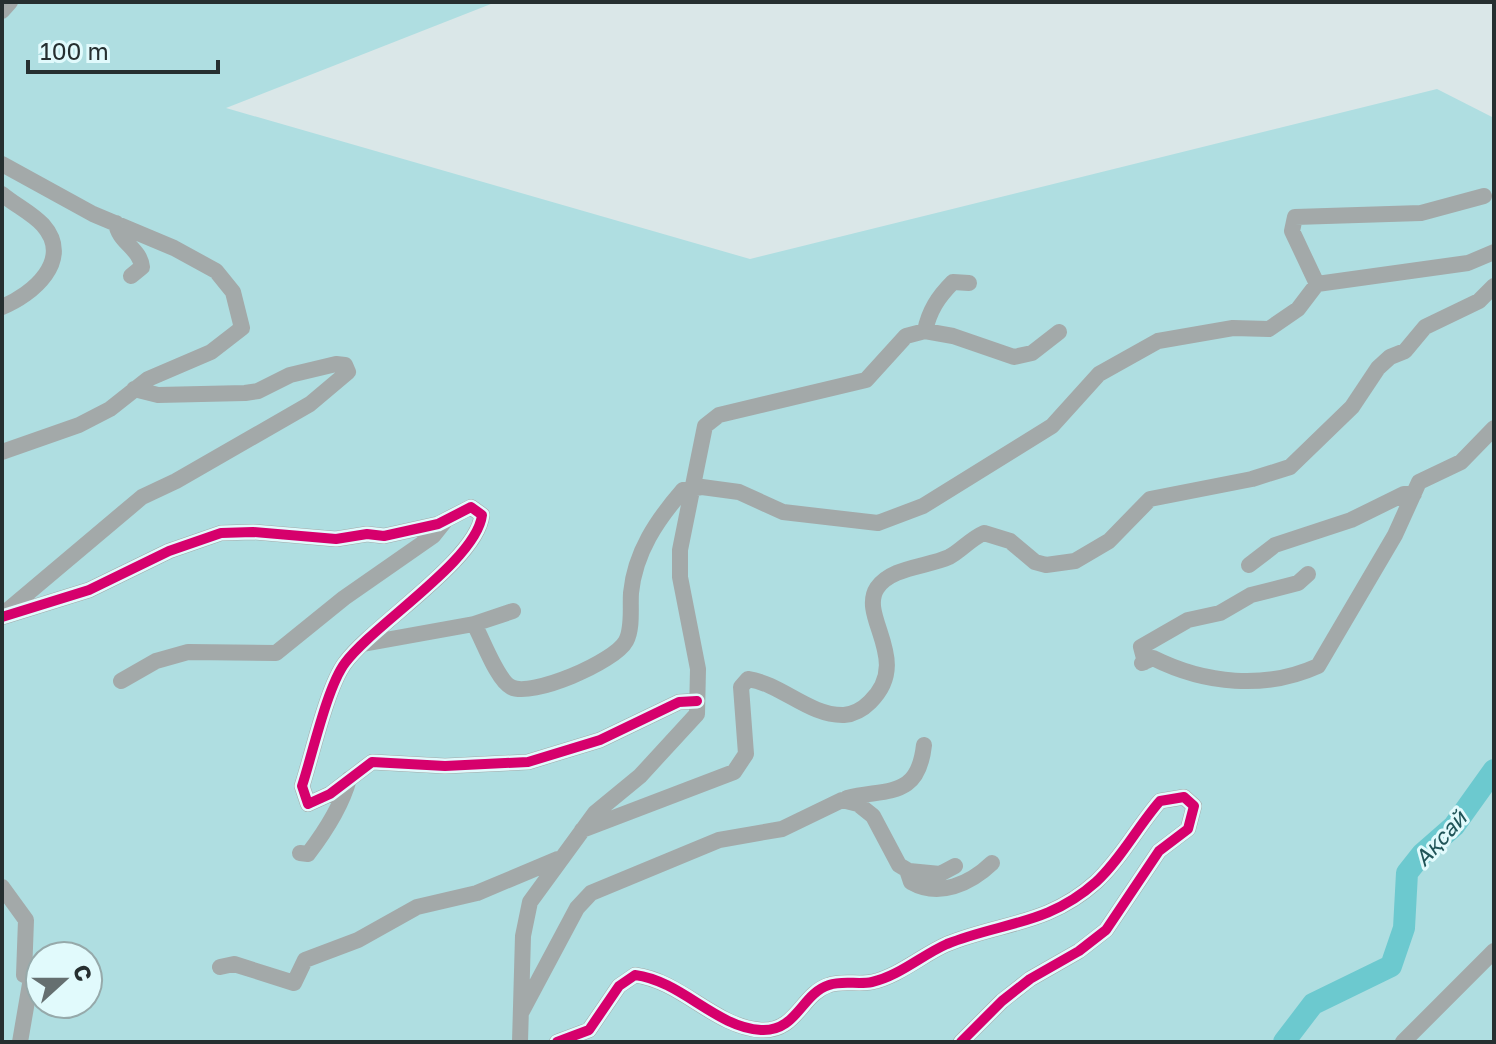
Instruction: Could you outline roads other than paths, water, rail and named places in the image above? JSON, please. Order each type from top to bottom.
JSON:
[{"type":"street","points":[[2,11],[10,2]]},
{"type":"street","points":[[2,164],[116,223],[174,248],[225,278],[239,310],[242,328],[211,352],[148,379],[110,409],[79,425],[2,452]]},
{"type":"street","points":[[2,194],[45,227],[54,255],[50,270],[37,288],[2,307]]},
{"type":"street","points":[[1317,284],[1292,231],[1295,217],[1421,213],[1484,196]]},
{"type":"street","points":[[116,223],[117,233],[141,260],[142,267],[131,276]]},
{"type":"street","points":[[474,624],[500,678],[523,692],[607,661],[621,650],[629,637],[635,565],[669,506],[683,490],[702,487],[739,492],[783,512],[878,523],[923,506],[1052,426],[1099,374],[1158,341],[1233,328],[1269,329],[1298,309],[1317,284],[1468,263],[1494,252]]},
{"type":"street","points":[[925,331],[928,317],[943,292],[953,282],[969,283]]},
{"type":"street","points":[[582,830],[734,772],[746,754],[741,687],[748,679],[765,681],[814,709],[843,715],[860,711],[880,691],[888,674],[874,603],[875,590],[885,580],[946,558],[984,533],[1010,541],[1035,562],[1046,565],[1075,561],[1109,541],[1150,499],[1252,479],[1290,467],[1352,407],[1378,368],[1390,357],[1405,351],[1425,327],[1479,301],[1494,286]]},
{"type":"street","points":[[520,1042],[525,915],[559,858],[582,830],[692,722],[697,701],[698,669],[680,577],[680,550],[699,442],[705,426],[719,415],[866,380],[906,336],[925,331],[953,336],[1014,357],[1032,353],[1059,332]]},
{"type":"street","points":[[2,616],[142,497],[176,481],[310,404],[348,372],[345,365],[320,367],[245,393],[158,395],[134,389]]},
{"type":"street","points":[[1308,574],[1298,583],[1251,595],[1220,613],[1202,615],[1153,637],[1141,647],[1143,663],[1153,658],[1171,667],[1222,680],[1272,683],[1318,666],[1369,582],[1419,482],[1461,462],[1494,428]]},
{"type":"street","points":[[1249,565],[1275,545],[1337,526],[1404,494],[1414,494]]},
{"type":"street","points":[[2,616],[89,590],[169,551],[221,533],[253,532],[336,539],[407,533],[446,520],[471,507],[482,515],[475,534],[461,554],[363,644],[337,678],[302,786],[308,804],[320,799],[372,762],[445,766],[528,762],[600,740],[679,702],[697,701]]},
{"type":"street","points":[[121,681],[156,661],[188,652],[276,653],[344,598],[433,536],[446,520]]},
{"type":"street","points":[[363,644],[474,624],[513,611]]},
{"type":"street","points":[[520,1015],[577,908],[591,893],[719,840],[782,829],[842,800],[894,791],[912,782],[922,760],[924,745]]},
{"type":"street","points":[[300,853],[308,854],[316,843],[345,794],[349,777]]},
{"type":"street","points":[[557,1042],[589,1030],[619,986],[635,975],[676,988],[733,1023],[762,1030],[775,1028],[789,1022],[812,997],[830,984],[871,982],[944,946],[976,934],[1021,924],[1068,904],[1111,866],[1160,801],[1184,797],[1194,806],[1192,822],[1159,851],[1114,921],[1079,951],[1030,979],[1002,1001],[961,1042]]},
{"type":"street","points":[[842,800],[858,804],[873,816],[899,865],[907,870],[940,874],[955,866]]},
{"type":"street","points":[[220,967],[234,964],[294,983],[305,960],[358,940],[417,907],[477,893],[559,858]]},
{"type":"street","points":[[907,870],[911,882],[924,889],[938,889],[962,885],[992,863]]},
{"type":"street","points":[[2,887],[26,920],[24,975],[31,978],[20,1042]]},
{"type":"street","points":[[1403,1042],[1494,951]]},
{"type":"waterway","name":"Ақсай","points":[[1284,1042],[1313,1004],[1391,966],[1404,928],[1407,873],[1422,854],[1454,826],[1494,770]]}]
